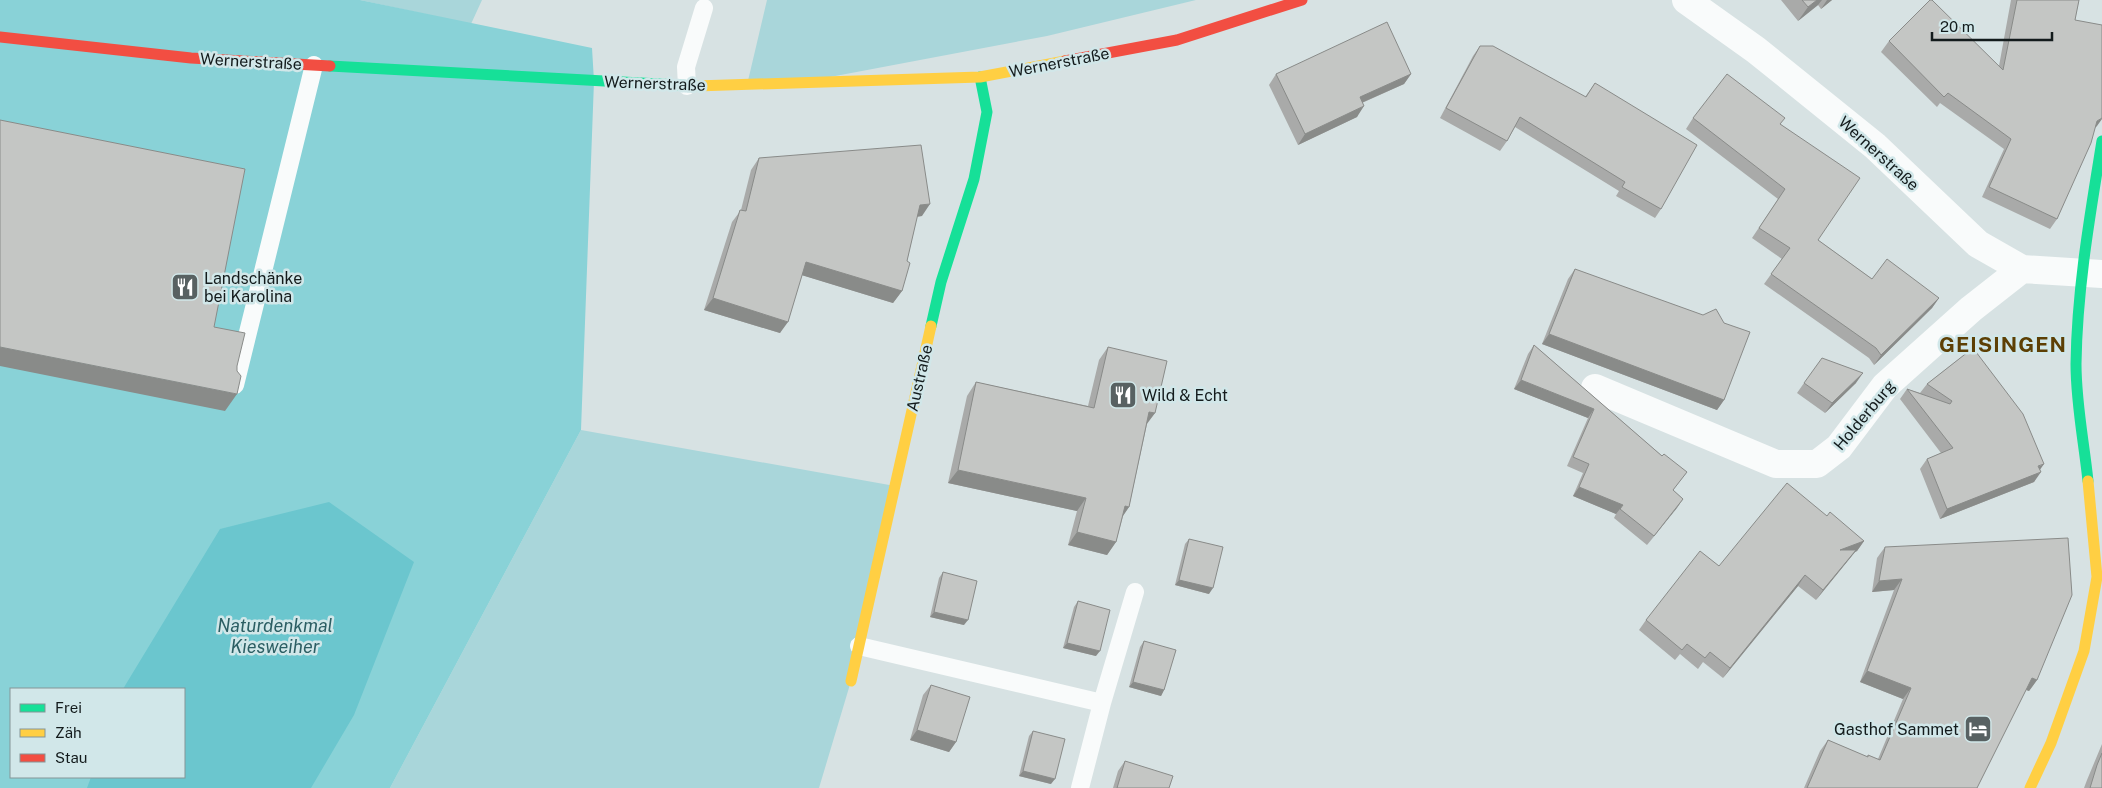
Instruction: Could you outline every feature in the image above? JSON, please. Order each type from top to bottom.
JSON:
[{"type":"street","name":"Wernerstraße","points":[[0,37],[191,58],[687,86],[980,77],[1177,40],[1302,0]]},
{"type":"street","name":"Wernerstraße","points":[[1686,0],[1756,50],[1875,146],[1978,244],[2022,269],[2093,274]]},
{"type":"street","name":"Austraße","points":[[851,681],[941,282],[974,179],[987,112],[980,77]]},
{"type":"street","points":[[2030,788],[2051,743],[2084,651],[2099,578],[2088,474],[2078,413],[2076,365],[2078,313],[2093,274],[2089,218],[2102,141]]},
{"type":"street","name":"Holderburg","points":[[1595,388],[1776,464],[1817,464],[1839,448],[1885,386],[1956,321],[2022,269]]},
{"type":"lane","points":[[687,86],[686,67],[704,8]]},
{"type":"lane","points":[[235,385],[314,65]]},
{"type":"lane","points":[[1080,788],[1102,703],[1135,592]]},
{"type":"lane","points":[[859,646],[1102,703]]},
{"type":"shaded area","points":[[0,0],[360,0],[592,48],[594,81],[581,430],[390,788],[0,788]]},
{"type":"shaded area","points":[[360,0],[482,0],[471,24]]},
{"type":"shaded area","points":[[767,0],[1196,0],[1047,36],[793,84],[747,85]]},
{"type":"shaded area","points":[[581,430],[895,486],[851,681],[819,788],[390,788]]},
{"type":"water","name":"Naturdenkmal Kiesweiher","points":[[329,502],[414,562],[354,715],[311,788],[87,788],[91,778],[185,778],[185,688],[124,688],[220,529]]},
{"type":"building","points":[[1802,0],[1817,0],[1808,7]]},
{"type":"building","points":[[1930,0],[2003,70],[2017,0],[2079,0],[2075,20],[2102,25],[2102,118],[2097,121],[2091,143],[2057,219],[1989,187],[2011,139],[1948,93],[1944,97],[1889,41]]},
{"type":"building","points":[[1387,22],[1411,74],[1360,97],[1364,106],[1305,134],[1276,74]]},
{"type":"building","points":[[1480,46],[1493,46],[1586,97],[1595,83],[1697,145],[1661,209],[1622,187],[1625,182],[1520,117],[1507,141],[1446,108]]},
{"type":"building","points":[[1727,74],[1785,118],[1780,124],[1860,178],[1818,240],[1872,279],[1887,259],[1939,298],[1881,355],[1876,348],[1771,274],[1790,248],[1759,228],[1785,189],[1693,118]]},
{"type":"building","points":[[0,120],[245,169],[214,327],[245,333],[237,366],[237,371],[241,376],[237,394],[0,347]]},
{"type":"building","points":[[921,145],[930,204],[920,205],[907,261],[910,263],[902,291],[806,262],[788,322],[713,298],[740,210],[746,211],[759,158]]},
{"type":"building","points":[[1575,269],[1703,315],[1716,309],[1724,323],[1750,332],[1724,400],[1549,334]]},
{"type":"building","points":[[1534,345],[1662,456],[1664,454],[1687,472],[1673,490],[1683,499],[1654,536],[1620,509],[1623,505],[1579,487],[1589,464],[1573,457],[1594,409],[1521,380]]},
{"type":"building","points":[[1108,347],[1167,361],[1155,413],[1149,412],[1129,507],[1125,506],[1116,542],[1077,532],[1086,498],[958,470],[976,382],[1094,408]]},
{"type":"building","points":[[1973,348],[2023,414],[2044,464],[2038,466],[2041,472],[1947,509],[1927,459],[1953,448],[1907,389],[1950,404],[1952,401],[1927,384]]},
{"type":"building","points":[[1822,358],[1863,373],[1832,403],[1804,383]]},
{"type":"building","points":[[1787,483],[1827,516],[1830,512],[1864,541],[1840,550],[1856,550],[1823,590],[1805,575],[1730,668],[1710,652],[1705,658],[1687,644],[1682,650],[1646,620],[1700,551],[1719,566]]},
{"type":"building","points":[[2068,538],[2072,595],[2037,680],[2032,678],[1977,788],[1807,788],[1828,740],[1868,757],[1868,755],[1880,760],[1911,688],[1867,671],[1902,579],[1879,581],[1885,547]]},
{"type":"building","points":[[1189,539],[1223,547],[1213,588],[1179,580]]},
{"type":"building","points":[[943,572],[977,581],[968,620],[934,612]]},
{"type":"building","points":[[1078,601],[1110,610],[1100,651],[1067,643]]},
{"type":"building","points":[[1144,641],[1176,650],[1164,690],[1133,682]]},
{"type":"building","points":[[931,685],[970,697],[956,742],[917,730]]},
{"type":"building","points":[[1033,731],[1065,739],[1055,779],[1023,771]]},
{"type":"building","points":[[2102,753],[2102,788],[2090,788],[2097,765]]},
{"type":"building","points":[[1125,761],[1173,776],[1169,788],[1117,788]]},
{"type":"traffic: fast","points":[[330,66],[696,86]]},
{"type":"traffic: fast","points":[[931,326],[941,282],[974,179],[987,112],[980,77]]},
{"type":"traffic: fast","points":[[2088,481],[2077,394],[2077,336],[2085,252],[2102,141]]},
{"type":"traffic: slow","points":[[696,86],[980,77],[1065,61]]},
{"type":"traffic: slow","points":[[851,681],[931,326]]},
{"type":"traffic: slow","points":[[2030,788],[2051,743],[2084,651],[2097,577],[2088,481]]},
{"type":"traffic: jam","points":[[1065,61],[1177,40],[1302,0]]},
{"type":"traffic: jam","points":[[0,37],[191,58],[330,66]]},
{"type":"place","name":"Landschänke bei Karolina","points":[[185,287]]},
{"type":"place","name":"Wild & Echt","points":[[1123,395]]},
{"type":"place","name":"Gasthof Sammet","points":[[1978,729]]},
{"type":"district","name":"GEISINGEN","points":[[2003,345]]}]
